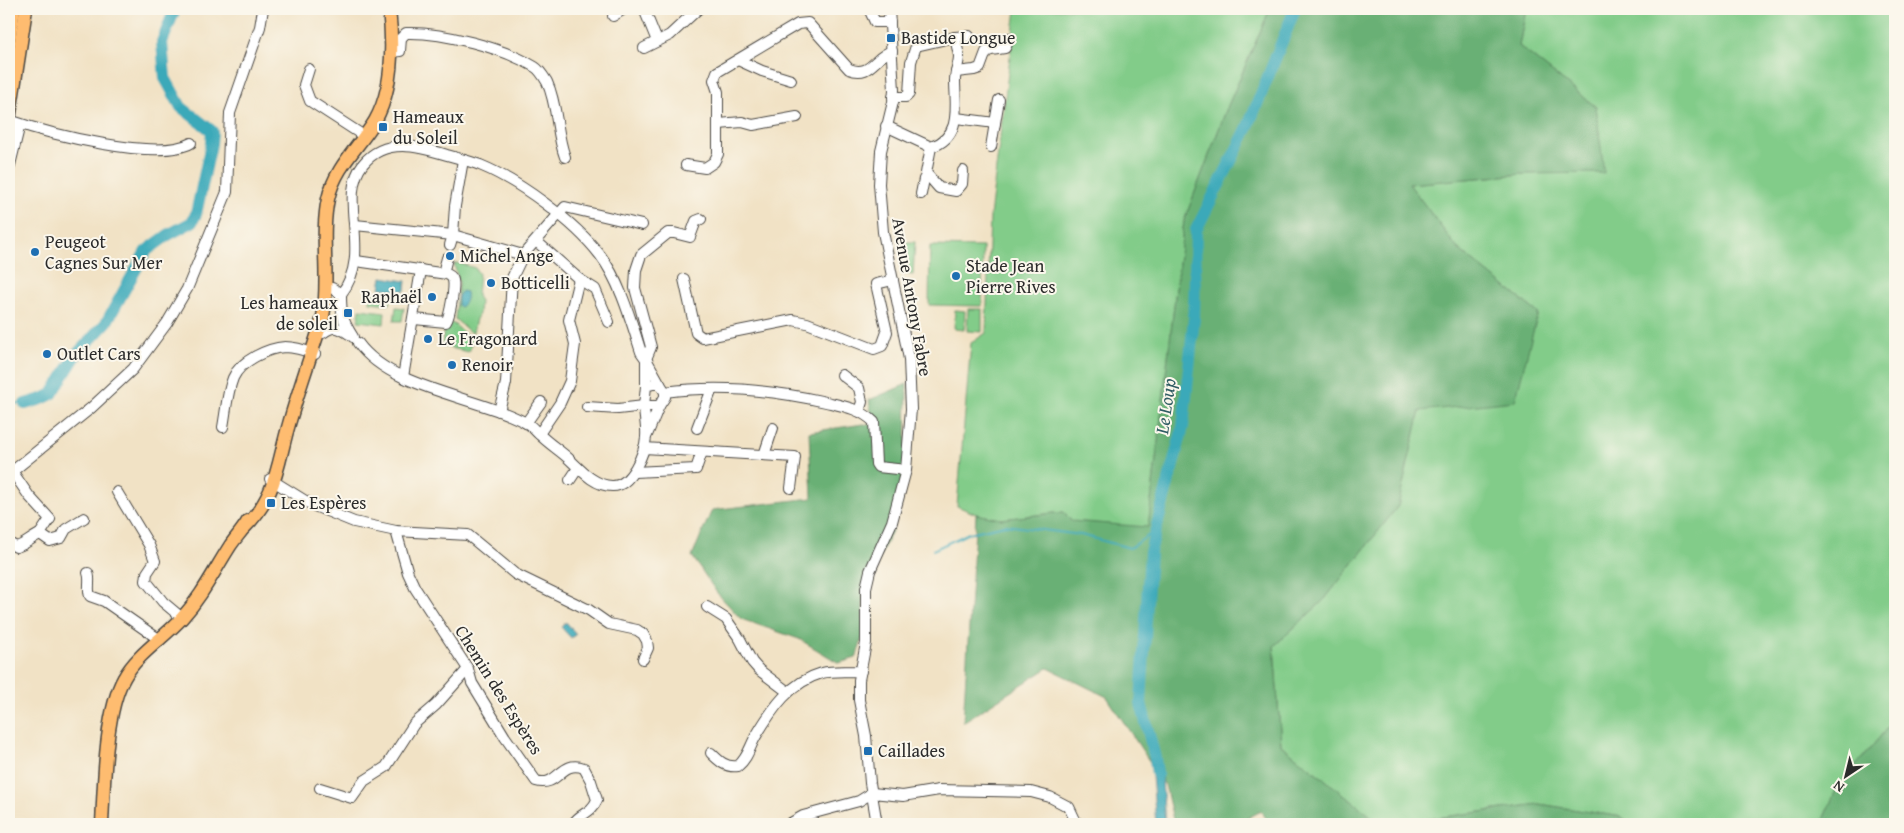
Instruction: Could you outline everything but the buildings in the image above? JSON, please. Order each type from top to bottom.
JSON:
[{"type":"main road","points":[[9,42],[14,9]]},
{"type":"main road","points":[[13,121],[26,9]]},
{"type":"main road","points":[[102,824],[114,704],[124,678],[141,657],[182,618],[208,584],[272,480],[313,353],[325,303],[325,248],[328,200],[337,174],[379,112],[386,89],[392,52],[389,9]]},
{"type":"main road","points":[[313,353],[323,333],[337,291],[327,211]]},
{"type":"street","points":[[9,543],[16,547],[22,545],[32,537],[40,534],[50,519],[10,473],[91,408],[133,369],[167,323],[187,289],[227,192],[230,113],[260,27],[263,9]]},
{"type":"street","points":[[613,16],[624,9]]},
{"type":"street","points":[[644,9],[657,42]]},
{"type":"street","points":[[644,48],[670,35],[698,9]]},
{"type":"street","points":[[869,9],[875,22],[890,22]]},
{"type":"street","name":"Avenue Antony Fabre","points":[[878,824],[878,794],[859,700],[866,643],[866,600],[870,571],[892,522],[906,470],[911,409],[909,359],[883,232],[879,184],[881,151],[893,97],[889,9]]},
{"type":"street","points":[[686,165],[704,168],[714,162],[718,154],[718,92],[714,80],[717,72],[798,24],[808,23],[849,69],[858,72],[866,70],[887,53],[892,52]]},
{"type":"street","points":[[392,52],[402,49],[401,38],[406,33],[414,33],[450,37],[481,44],[537,68],[546,81],[552,96],[565,157]]},
{"type":"street","points":[[893,97],[906,97],[909,94],[910,62],[916,46],[955,37],[969,36]]},
{"type":"street","points":[[886,126],[931,147],[940,144],[944,140],[956,118],[954,78],[959,57],[955,37]]},
{"type":"street","points":[[956,72],[980,68],[986,52],[1005,48],[1008,38]]},
{"type":"street","points":[[738,60],[762,72],[791,80]]},
{"type":"street","points":[[309,69],[304,85],[310,101],[364,136]]},
{"type":"street","points":[[991,147],[999,100]]},
{"type":"street","points":[[719,124],[742,122],[754,125],[797,117]]},
{"type":"street","points":[[956,118],[995,123]]},
{"type":"street","points":[[9,169],[13,121],[44,131],[110,145],[139,148],[178,148],[191,143]]},
{"type":"street","points":[[323,333],[331,328],[339,327],[353,337],[343,321],[337,291],[349,285],[356,260],[355,225],[352,207],[356,180],[363,164],[376,152],[394,145],[438,152],[494,172],[559,214],[581,232],[601,256],[614,279],[641,352],[646,358],[665,397],[646,436]]},
{"type":"street","points":[[921,194],[924,179],[927,175],[931,147]]},
{"type":"street","points":[[450,245],[463,160]]},
{"type":"street","points":[[927,175],[939,188],[956,190],[962,184],[963,171]]},
{"type":"street","points":[[499,411],[506,383],[512,278],[523,254],[563,209],[569,207],[642,225]]},
{"type":"street","points":[[358,343],[375,360],[403,378],[499,411],[526,423],[594,480],[613,487],[624,482],[634,472],[644,448],[646,436],[644,406],[646,358],[651,347],[635,288],[636,270],[641,255],[668,233],[690,236],[696,220],[701,219]]},
{"type":"street","points":[[355,225],[453,235],[523,254]]},
{"type":"street","points":[[536,241],[579,279],[595,289],[609,322]]},
{"type":"street","points":[[443,273],[447,258]]},
{"type":"street","points":[[356,260],[443,273],[450,276],[453,282],[447,320],[444,323],[414,319]]},
{"type":"street","points":[[403,378],[421,270]]},
{"type":"street","points":[[539,434],[560,403],[570,381],[575,344],[569,320],[579,279]]},
{"type":"street","points":[[684,279],[696,333],[703,338],[793,320],[807,323],[874,349],[882,346],[887,332],[876,284],[892,280]]},
{"type":"street","points":[[223,428],[228,394],[234,376],[248,361],[263,353],[286,347],[313,353]]},
{"type":"street","points":[[842,375],[859,388],[862,402],[859,411]]},
{"type":"street","points":[[646,386],[789,393],[848,407],[867,414],[874,422],[876,464],[878,467],[906,470]]},
{"type":"street","points":[[697,428],[712,389]]},
{"type":"street","points":[[526,423],[541,402]]},
{"type":"street","points":[[587,407],[618,409],[659,406]]},
{"type":"street","points":[[764,455],[773,428]]},
{"type":"street","points":[[644,448],[795,457],[791,488]]},
{"type":"street","points":[[634,472],[696,469],[702,452]]},
{"type":"street","points":[[570,480],[578,468]]},
{"type":"street","points":[[272,480],[312,505],[333,515],[396,532],[468,534],[515,574],[589,610],[609,624],[637,630],[643,634],[648,648],[643,659]]},
{"type":"street","points":[[117,492],[149,546],[155,561],[147,574],[146,581],[163,602],[182,618]]},
{"type":"street","points":[[40,534],[50,541],[61,538],[66,529],[84,518]]},
{"type":"street","name":"Chemin des Espères","points":[[396,532],[415,588],[468,669],[472,684],[505,737],[536,781],[544,783],[554,780],[562,770],[577,766],[584,768],[591,781],[597,800],[593,810],[578,818],[573,824]]},
{"type":"street","points":[[88,573],[87,589],[90,596],[104,600],[160,640]]},
{"type":"street","points":[[707,607],[726,619],[740,638],[752,662],[759,670],[788,692]]},
{"type":"street","points":[[320,788],[352,798],[364,781],[386,767],[414,724],[436,705],[468,669]]},
{"type":"street","points":[[711,753],[727,766],[738,766],[745,759],[767,718],[788,692],[800,682],[824,672],[861,672]]},
{"type":"street","points":[[789,824],[803,816],[878,794],[903,796],[939,790],[1031,792],[1050,797],[1069,807],[1077,824]]},
{"type":"green space","points":[[1016,9],[1270,9],[1227,108],[1184,221],[1148,528],[1071,521],[1064,512],[1001,519],[976,514],[957,506],[971,343],[986,333],[990,216]]},
{"type":"green space","points":[[1270,9],[1526,9],[1519,46],[1596,107],[1604,173],[1523,174],[1409,184],[1457,248],[1538,313],[1515,401],[1420,411],[1398,506],[1324,600],[1274,646],[1281,745],[1381,824],[1270,824],[1261,811],[1237,824],[1174,824],[1165,785],[1107,697],[1048,668],[963,722],[976,514],[1001,519],[1064,512],[1071,521],[1148,527],[1184,221],[1227,108]]},
{"type":"green space","points":[[1526,9],[1895,9],[1895,719],[1837,788],[1821,824],[1630,824],[1622,817],[1539,804],[1381,824],[1281,745],[1274,646],[1324,600],[1398,506],[1420,411],[1538,313],[1457,248],[1409,184],[1523,174],[1603,172],[1596,107],[1519,46]]},
{"type":"green space","points":[[898,242],[915,242],[913,275],[904,274]]},
{"type":"green space","name":"Stade Jean Pierre Rives","points":[[930,246],[983,247],[982,306],[929,305]]},
{"type":"green space","points":[[458,263],[475,268],[479,274],[477,296],[480,301],[479,314],[471,333],[455,319],[459,283],[454,264]]},
{"type":"green space","points":[[371,293],[392,295],[390,304],[370,302]]},
{"type":"green space","points":[[396,307],[404,308],[402,321],[394,321]]},
{"type":"green space","points":[[360,309],[385,312],[384,324],[358,321]]},
{"type":"green space","points":[[968,309],[982,309],[982,332],[967,331]]},
{"type":"green space","points":[[955,310],[965,311],[964,330],[954,329]]},
{"type":"green space","points":[[451,323],[472,340],[468,352],[442,346],[444,326]]},
{"type":"green space","points":[[907,384],[906,458],[892,531],[863,591],[863,636],[856,658],[839,663],[799,639],[741,619],[717,593],[692,556],[712,510],[812,498],[809,432],[863,424],[873,425],[869,400]]},
{"type":"green space","points":[[1895,719],[1895,824],[1821,824],[1837,788]]},
{"type":"green space","points":[[1539,804],[1622,817],[1630,824],[1392,824]]},
{"type":"water","points":[[382,277],[406,281],[405,291],[380,288]]},
{"type":"water","points":[[462,291],[466,292],[466,299],[465,303],[460,307],[458,305],[458,296]]},
{"type":"water","points":[[566,622],[576,634],[571,638],[561,627]]},
{"type":"water","points":[[1158,757],[1165,824],[1156,824],[1152,776],[1153,759]]},
{"type":"waterway","points":[[25,404],[52,394],[77,354],[106,323],[146,251],[168,235],[192,222],[196,214],[212,131],[181,107],[165,78],[162,42],[175,9]]},
{"type":"waterway","name":"Le Loup","points":[[1157,774],[1155,758],[1141,703],[1150,552],[1183,427],[1194,318],[1196,230],[1247,129],[1295,9]]},
{"type":"waterway","points":[[9,403],[25,404]]},
{"type":"waterway","points":[[933,550],[969,533],[1005,525],[1081,535],[1130,548],[1155,531]]},
{"type":"place","name":"Bastide Longue","points":[[891,38]]},
{"type":"place","name":"Hameaux du Soleil","points":[[383,127]]},
{"type":"place","name":"Peugeot Cagnes Sur Mer","points":[[35,252]]},
{"type":"place","name":"Michel Ange","points":[[450,256]]},
{"type":"place","name":"Stade Jean Pierre Rives","points":[[956,276]]},
{"type":"place","name":"Botticelli","points":[[491,283]]},
{"type":"place","name":"Raphaël","points":[[432,297]]},
{"type":"place","name":"Les hameaux de soleil","points":[[348,313]]},
{"type":"place","name":"Le Fragonard","points":[[428,339]]},
{"type":"place","name":"Outlet Cars","points":[[47,354]]},
{"type":"place","name":"Renoir","points":[[452,365]]},
{"type":"place","name":"Les Espères","points":[[271,503]]},
{"type":"place","name":"Caillades","points":[[868,751]]}]
